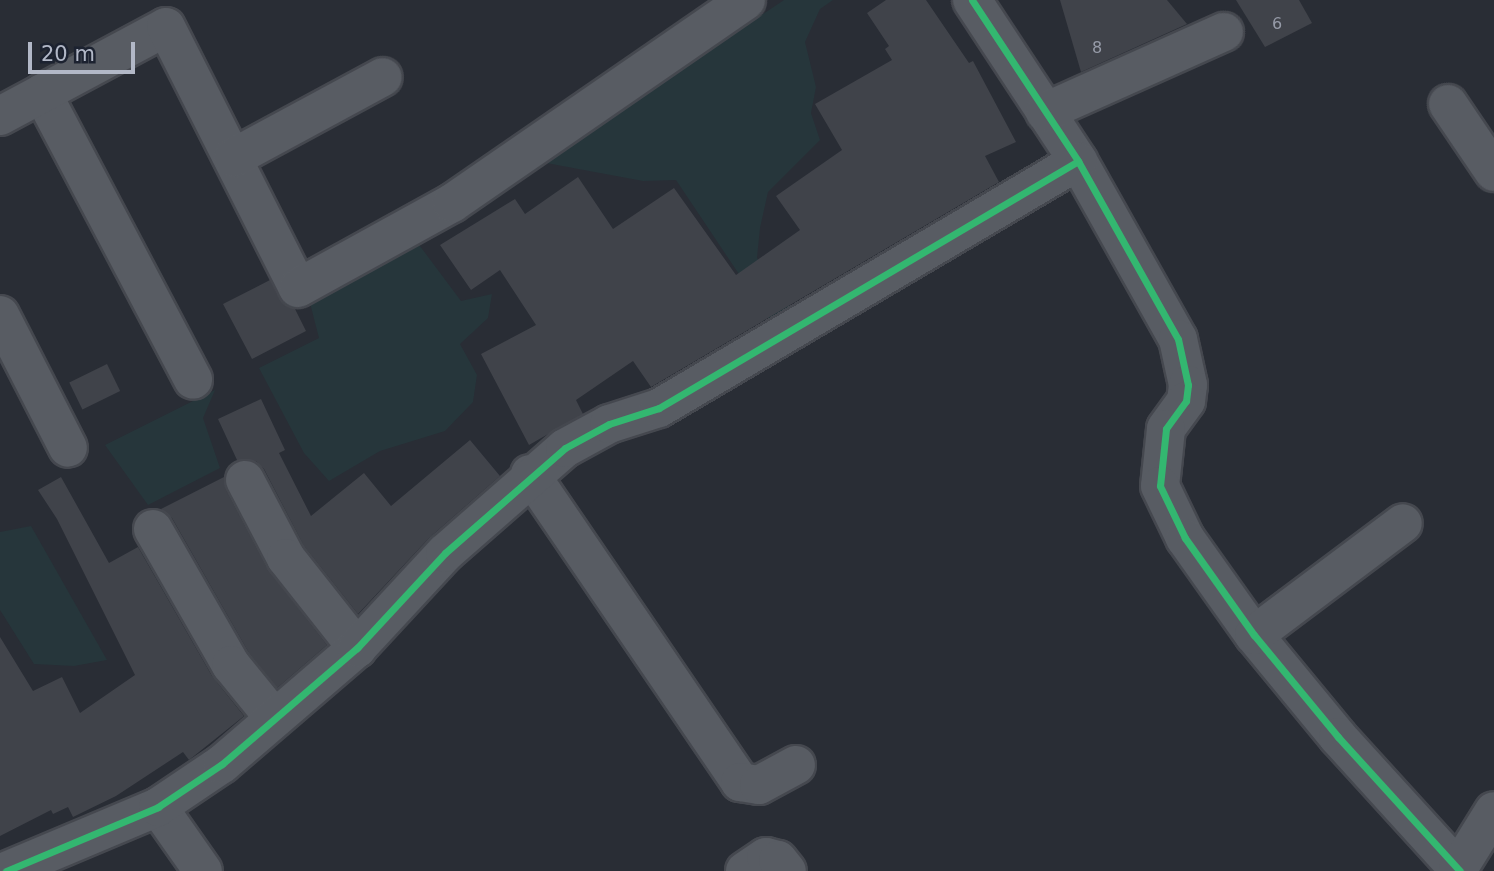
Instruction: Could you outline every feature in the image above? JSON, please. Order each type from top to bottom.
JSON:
[{"type":"street","points":[[0,116],[166,27],[298,288],[452,203],[746,0]]},
{"type":"street","points":[[972,0],[1078,161],[1178,340],[1187,366],[1186,401],[1166,429],[1160,486],[1185,538],[1254,635],[1338,737],[1459,870],[1494,811]]},
{"type":"street","points":[[1045,112],[1224,32]]},
{"type":"street","points":[[233,158],[383,77]]},
{"type":"street","points":[[42,93],[193,380]]},
{"type":"street","points":[[1448,104],[1488,151]]},
{"type":"street","points":[[6,871],[158,807],[222,764],[357,648],[445,552],[530,474],[609,424],[671,402],[1078,161]]},
{"type":"street","points":[[0,315],[68,448]]},
{"type":"street","points":[[530,474],[740,782],[759,785],[796,765]]},
{"type":"street","points":[[245,480],[286,558],[357,648]]},
{"type":"street","points":[[1254,635],[1404,523]]},
{"type":"street","points":[[153,529],[231,665],[274,718]]},
{"type":"street","points":[[158,807],[203,871]]},
{"type":"street","points":[[745,871],[766,857],[778,860],[787,871]]},
{"type":"shaded area","points":[[784,0],[833,0],[820,9],[805,42],[816,87],[811,113],[820,140],[768,192],[760,228],[757,258],[794,312],[773,325],[676,180],[643,181],[541,162]]},
{"type":"shaded area","points":[[417,242],[461,301],[492,294],[488,318],[460,344],[477,375],[473,402],[445,431],[380,451],[329,481],[304,453],[259,368],[319,338],[310,303]]},
{"type":"shaded area","points":[[215,390],[203,418],[220,468],[148,505],[105,445]]},
{"type":"shaded area","points":[[31,526],[107,660],[74,666],[34,664],[0,610],[0,532]]},
{"type":"building","points":[[886,0],[926,0],[969,63],[973,61],[1016,142],[985,156],[999,182],[651,387],[633,361],[576,400],[583,414],[529,445],[481,354],[536,325],[500,270],[471,290],[440,245],[515,199],[525,214],[578,177],[613,229],[674,188],[736,275],[800,230],[776,196],[842,150],[815,104],[892,60],[885,49],[889,46],[867,13]]},
{"type":"building","points":[[1060,0],[1167,0],[1187,24],[1081,72]]},
{"type":"building","points":[[1236,0],[1299,0],[1312,23],[1265,47]]},
{"type":"building","points":[[270,280],[279,298],[295,309],[306,331],[252,359],[223,304]]},
{"type":"building","points":[[107,364],[120,391],[82,409],[69,382]]},
{"type":"building","points":[[261,399],[285,450],[279,453],[311,516],[364,473],[391,506],[470,440],[500,476],[429,538],[358,614],[304,546],[264,469],[256,461],[237,460],[218,419]]},
{"type":"building","points":[[61,477],[109,563],[138,547],[212,676],[244,716],[189,760],[183,752],[116,796],[73,817],[68,807],[53,814],[51,810],[0,836],[0,637],[33,691],[62,677],[80,713],[135,675],[57,519],[38,490]]},
{"type":"building","points":[[224,477],[226,490],[267,568],[327,645],[277,688],[249,653],[172,518],[161,509]]},
{"type":"cycle path","points":[[972,0],[1078,161],[1178,339],[1188,385],[1186,401],[1166,429],[1160,486],[1185,538],[1254,635],[1338,737],[1460,871]]},
{"type":"cycle path","points":[[6,871],[158,807],[222,764],[357,648],[445,553],[565,448],[609,424],[659,408],[1078,161]]}]
